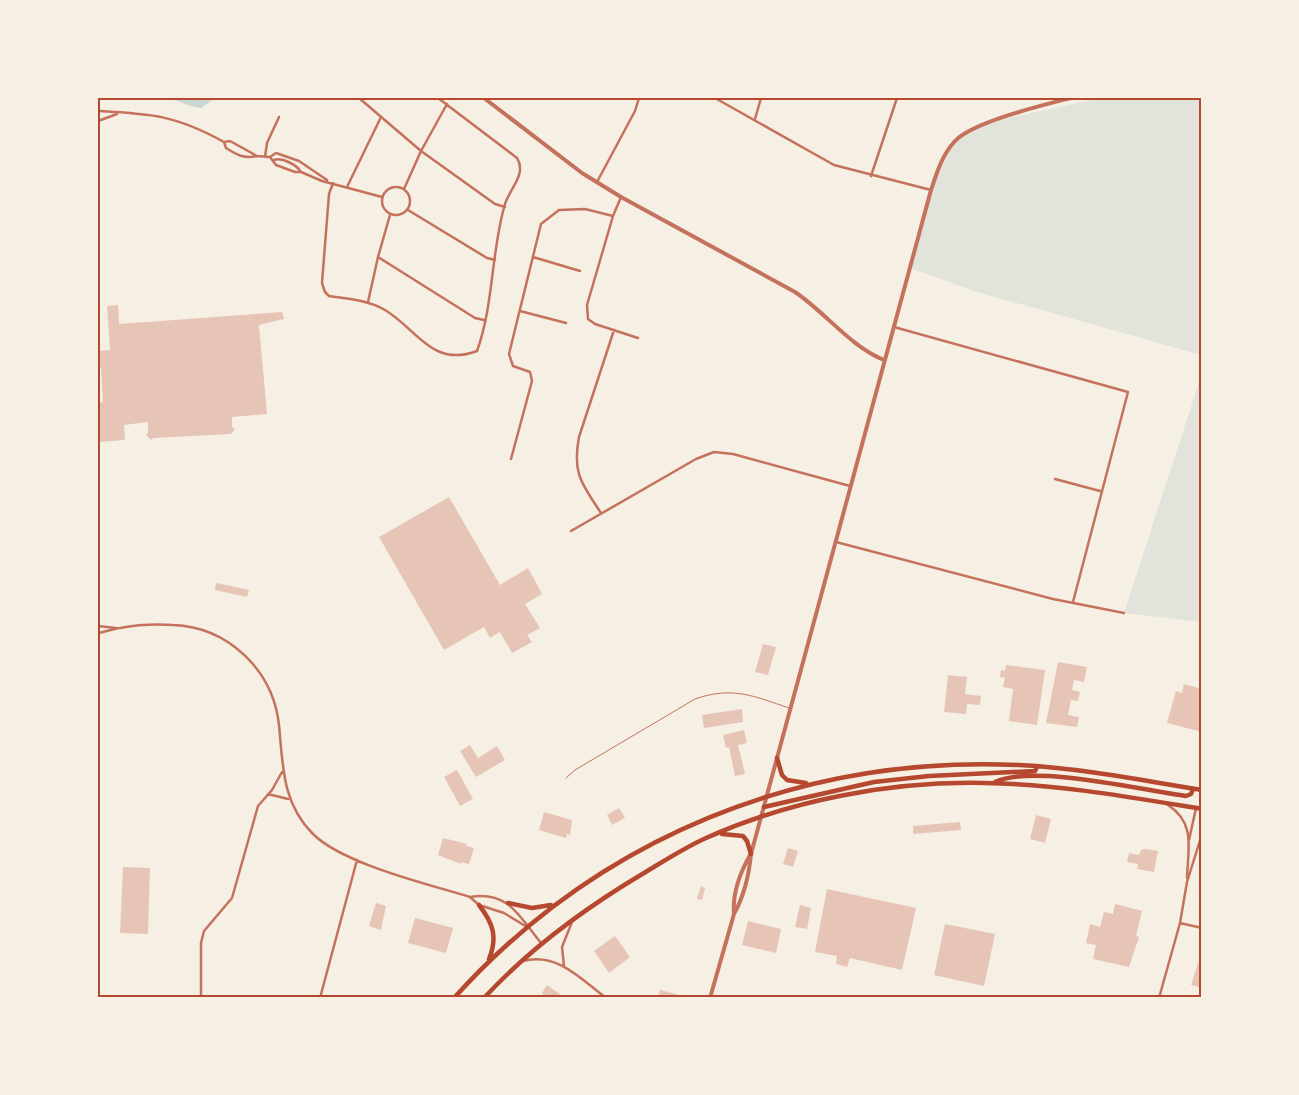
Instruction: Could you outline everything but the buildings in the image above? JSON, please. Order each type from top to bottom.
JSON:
[{"type":"main road","points":[[777,758],[782,775],[787,780],[812,784]]},
{"type":"main road","points":[[454,998],[488,962],[527,926],[555,904],[606,870],[659,839],[698,821],[766,797],[812,784],[855,775],[918,767],[979,764],[1038,767],[1202,790]]},
{"type":"main road","points":[[764,807],[874,782],[929,776],[1034,771],[1038,767]]},
{"type":"main road","points":[[994,783],[1012,778],[1060,778],[1186,796],[1191,794],[1193,789]]},
{"type":"main road","points":[[484,998],[541,943],[575,918],[660,863],[718,834],[761,817],[834,798],[878,790],[938,784],[994,783],[1051,786],[1199,809],[1202,802]]},
{"type":"main road","points":[[718,834],[743,836],[747,841],[751,854]]},
{"type":"main road","points":[[508,903],[532,908],[555,904]]},
{"type":"main road","points":[[479,905],[492,922],[495,936],[495,943],[488,962]]},
{"type":"street","points":[[359,98],[421,151],[494,204],[505,207]]},
{"type":"street","points":[[333,183],[329,194],[322,283],[325,292],[329,296],[368,302],[385,309],[425,344],[437,351],[455,355],[477,351],[505,207],[521,172],[521,165],[517,158],[438,98]]},
{"type":"street","points":[[484,98],[560,158],[621,197],[795,292],[820,310],[862,349],[884,360]]},
{"type":"street","points":[[597,182],[635,111],[639,98]]},
{"type":"street","points":[[715,98],[834,165],[931,190]]},
{"type":"street","points":[[755,119],[761,98]]},
{"type":"street","points":[[871,176],[897,98]]},
{"type":"street","points":[[710,998],[734,914],[740,903],[766,797],[884,360],[940,163],[956,140],[974,128],[1071,98]]},
{"type":"street","points":[[404,189],[421,151],[447,104]]},
{"type":"street","points":[[98,112],[140,113],[175,119],[224,142],[230,141],[257,156]]},
{"type":"street","points":[[98,121],[119,114]]},
{"type":"street","points":[[265,157],[267,143],[280,117]]},
{"type":"street","points":[[347,187],[382,117]]},
{"type":"street","points":[[224,142],[226,148],[246,158],[257,156],[270,157],[276,153],[291,157],[307,165],[328,182]]},
{"type":"street","points":[[270,157],[276,165],[295,172],[301,172],[328,182],[382,197]]},
{"type":"street","points":[[274,160],[278,159],[292,164],[298,167],[301,172]]},
{"type":"street","points":[[382,197],[390,188],[404,189]]},
{"type":"street","points":[[382,197],[384,208],[390,215],[400,215],[408,210],[410,201],[404,189]]},
{"type":"street","points":[[621,197],[613,216],[587,305],[588,319],[638,338]]},
{"type":"street","points":[[511,459],[532,381],[530,372],[513,366],[509,354],[541,224],[559,210],[585,208],[613,216]]},
{"type":"street","points":[[408,210],[487,258],[495,260]]},
{"type":"street","points":[[368,302],[390,215]]},
{"type":"street","points":[[378,257],[475,318],[484,320]]},
{"type":"street","points":[[533,258],[580,271]]},
{"type":"street","points":[[520,311],[566,323]]},
{"type":"street","points":[[894,327],[1128,392],[1100,491],[1073,602]]},
{"type":"street","points":[[601,514],[578,479],[575,455],[579,437],[614,330]]},
{"type":"street","points":[[571,531],[672,472],[714,452],[733,454],[850,486]]},
{"type":"street","points":[[1054,479],[1100,491]]},
{"type":"street","points":[[835,542],[959,575],[1124,613]]},
{"type":"street","points":[[98,626],[120,628],[171,625],[192,627],[219,637],[245,655],[262,676],[275,704],[279,724],[282,771],[289,799],[297,814],[313,834],[338,852],[470,897],[479,905],[504,913],[527,926]]},
{"type":"street","points":[[98,633],[120,628]]},
{"type":"street","points":[[201,998],[202,936],[207,927],[232,898],[261,800],[268,794],[282,771]]},
{"type":"street","points":[[268,794],[289,799]]},
{"type":"street","points":[[1166,803],[1183,818],[1188,829],[1187,882]]},
{"type":"street","points":[[1188,844],[1199,809]]},
{"type":"street","points":[[1159,998],[1180,923],[1187,882],[1202,834]]},
{"type":"street","points":[[734,914],[733,902],[741,872],[751,854]]},
{"type":"street","points":[[320,998],[357,860]]},
{"type":"street","points":[[470,897],[482,895],[508,903],[517,910],[541,943]]},
{"type":"street","points":[[564,966],[562,947],[575,918]]},
{"type":"street","points":[[1180,923],[1202,928]]},
{"type":"street","points":[[520,962],[543,959],[564,966],[606,998]]},
{"type":"lane","points":[[566,778],[575,770],[696,699],[714,692],[755,696],[790,708]]},
{"type":"shaded area","points":[[167,98],[215,98],[201,108]]},
{"type":"shaded area","points":[[1101,98],[1201,98],[1201,355],[974,291],[910,268],[931,190],[951,146],[966,133],[998,120]]},
{"type":"shaded area","points":[[1201,376],[1201,622],[1124,613]]}]
